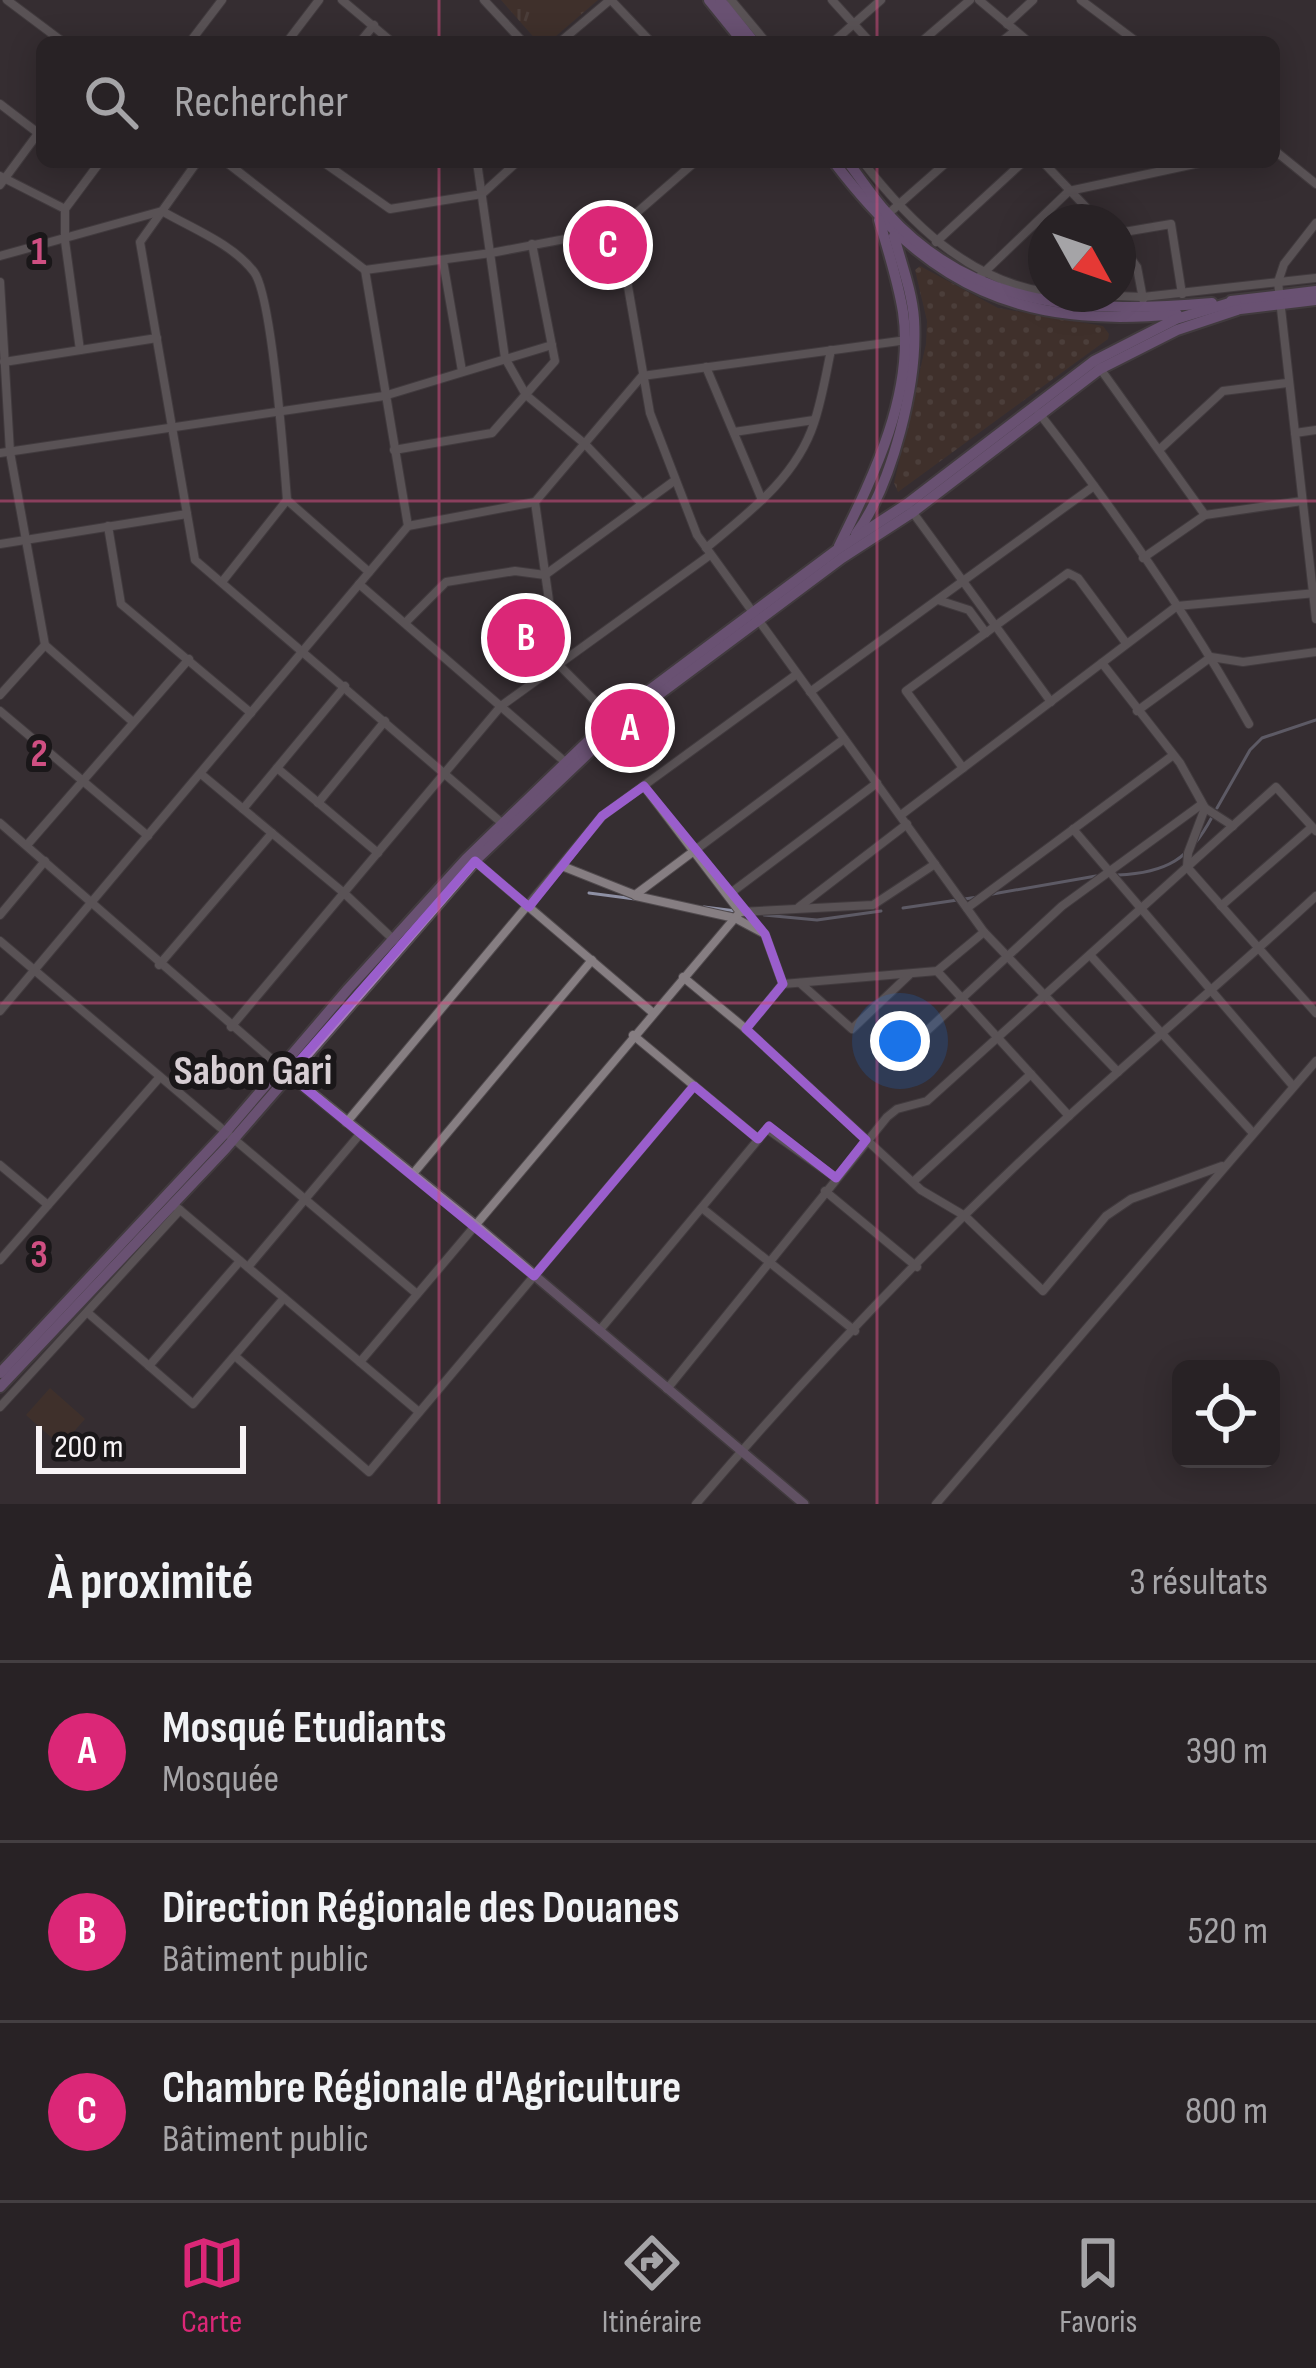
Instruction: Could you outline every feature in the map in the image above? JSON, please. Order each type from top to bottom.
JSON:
[{"type":"main road","points":[[710,0],[738,36]]},
{"type":"main road","points":[[721,0],[749,36]]},
{"type":"main road","points":[[840,168],[928,249]]},
{"type":"main road","points":[[853,168],[888,212],[914,313],[908,390],[853,539]]},
{"type":"main road","points":[[888,212],[909,339]]},
{"type":"main road","points":[[893,232],[1028,307],[1074,316],[1125,318],[1187,304]]},
{"type":"main road","points":[[977,279],[1030,299],[1074,307],[1144,302],[1237,305],[1316,295]]},
{"type":"main road","points":[[0,1387],[228,1138],[396,942],[564,761],[754,616],[1187,304]]},
{"type":"main road","points":[[1097,365],[1237,305]]},
{"type":"main road","points":[[869,501],[896,512]]},
{"type":"main road","points":[[840,553],[869,501]]},
{"type":"main road","points":[[754,616],[829,568],[853,539],[910,508]]},
{"type":"main road","points":[[454,880],[615,722]]},
{"type":"main road","points":[[0,1373],[141,1232],[177,1207],[228,1138]]},
{"type":"street","points":[[195,36],[222,0]]},
{"type":"street","points":[[292,36],[319,0]]},
{"type":"street","points":[[342,0],[386,36]]},
{"type":"street","points":[[484,0],[517,36]]},
{"type":"street","points":[[567,36],[611,0],[644,36]]},
{"type":"street","points":[[731,0],[761,36]]},
{"type":"street","points":[[832,0],[865,36]]},
{"type":"street","points":[[840,36],[881,0]]},
{"type":"street","points":[[928,36],[970,0]]},
{"type":"street","points":[[980,0],[1022,36]]},
{"type":"street","points":[[1005,36],[1034,0]]},
{"type":"street","points":[[1086,1],[1130,36]]},
{"type":"street","points":[[12,2],[55,36]]},
{"type":"street","points":[[365,36],[374,25]]},
{"type":"street","points":[[1118,36],[1122,30]]},
{"type":"street","points":[[0,104],[36,127]]},
{"type":"street","points":[[36,135],[2,180],[65,208]]},
{"type":"street","points":[[1280,155],[1316,184]]},
{"type":"street","points":[[80,350],[64,241],[65,208],[95,168]]},
{"type":"street","points":[[193,168],[140,242],[196,560],[505,825]]},
{"type":"street","points":[[234,168],[365,270],[407,526]]},
{"type":"street","points":[[335,168],[390,209],[482,194],[510,168]]},
{"type":"street","points":[[478,168],[505,358],[526,394],[585,444],[642,504]]},
{"type":"street","points":[[365,270],[618,229],[688,168]]},
{"type":"street","points":[[870,168],[888,212],[940,168]]},
{"type":"street","points":[[928,249],[1016,168]]},
{"type":"street","points":[[1048,168],[1082,204]]},
{"type":"street","points":[[977,279],[1069,191],[1164,168]]},
{"type":"street","points":[[0,256],[162,211],[241,258],[258,277],[280,412],[287,500],[222,582]]},
{"type":"street","points":[[1316,223],[1284,264],[1278,282],[1316,619]]},
{"type":"street","points":[[1136,233],[1171,224],[1187,304],[1316,278]]},
{"type":"street","points":[[618,229],[642,376],[674,481],[708,552],[984,932],[1118,1072]]},
{"type":"street","points":[[394,450],[492,433],[555,361],[532,244]]},
{"type":"street","points":[[443,261],[462,371]]},
{"type":"street","points":[[1136,264],[1144,302],[1136,301]]},
{"type":"street","points":[[977,279],[1028,289]]},
{"type":"street","points":[[0,282],[5,452],[45,645],[133,722]]},
{"type":"street","points":[[2,362],[157,338]]},
{"type":"street","points":[[0,1011],[407,526],[535,502],[642,376],[909,339]]},
{"type":"street","points":[[5,452],[384,396],[552,346]]},
{"type":"street","points":[[231,1028],[501,706],[708,552],[791,468],[815,420],[831,350]]},
{"type":"street","points":[[1097,365],[1205,514]]},
{"type":"street","points":[[706,367],[762,500]]},
{"type":"street","points":[[1159,450],[1223,392],[1287,383]]},
{"type":"street","points":[[1038,412],[1211,656],[1249,724]]},
{"type":"street","points":[[734,433],[815,420]]},
{"type":"street","points":[[1294,434],[1316,430]]},
{"type":"street","points":[[405,623],[446,581],[514,571],[545,575],[674,481]]},
{"type":"street","points":[[810,692],[1094,486]]},
{"type":"street","points":[[287,500],[369,572]]},
{"type":"street","points":[[1143,558],[1205,514],[1302,501]]},
{"type":"street","points":[[535,502],[558,664],[615,722]]},
{"type":"street","points":[[910,508],[1051,701]]},
{"type":"street","points":[[0,544],[188,514]]},
{"type":"street","points":[[108,526],[122,604],[251,713]]},
{"type":"street","points":[[963,768],[907,691],[1068,574],[1074,574],[1127,644]]},
{"type":"street","points":[[359,584],[564,761]]},
{"type":"street","points":[[796,909],[963,768],[1177,606],[1315,593]]},
{"type":"street","points":[[936,600],[969,610],[986,633]]},
{"type":"street","points":[[969,610],[980,602]]},
{"type":"street","points":[[0,695],[45,645]]},
{"type":"street","points":[[1137,711],[1211,656],[1243,662],[1316,652]]},
{"type":"street","points":[[27,845],[189,659]]},
{"type":"street","points":[[1102,663],[1203,806],[1233,826]]},
{"type":"street","points":[[346,1123],[602,816],[796,674]]},
{"type":"street","points":[[243,809],[345,686]]},
{"type":"street","points":[[0,711],[148,836]]},
{"type":"street","points":[[318,803],[386,721]]},
{"type":"street","points":[[635,895],[844,739]]},
{"type":"street","points":[[967,908],[1172,756]]},
{"type":"street","points":[[277,768],[378,854]]},
{"type":"street","points":[[200,774],[396,942]]},
{"type":"street","points":[[728,895],[877,783]]},
{"type":"street","points":[[644,786],[728,895],[738,915],[765,934],[783,984]]},
{"type":"street","points":[[666,1390],[866,1140],[897,1108],[927,1101],[1276,787],[1314,829],[1221,906]]},
{"type":"street","points":[[1203,806],[1187,867],[1316,1013]]},
{"type":"street","points":[[904,1051],[1062,906],[1203,806]]},
{"type":"street","points":[[0,823],[231,1028],[476,1226],[804,1504]]},
{"type":"street","points":[[1073,829],[1294,1086]]},
{"type":"street","points":[[159,965],[272,832]]},
{"type":"street","points":[[0,915],[45,861]]},
{"type":"street","points":[[475,861],[652,1012]]},
{"type":"street","points":[[562,866],[635,895],[738,915],[873,905],[935,864]]},
{"type":"street","points":[[696,1504],[965,1216],[1316,896]]},
{"type":"street","points":[[360,1362],[738,915]]},
{"type":"street","points":[[746,1029],[783,984],[937,971],[984,932]]},
{"type":"street","points":[[0,941],[417,1294]]},
{"type":"street","points":[[1090,955],[1252,1132]]},
{"type":"street","points":[[412,1175],[592,960]]},
{"type":"street","points":[[937,971],[1070,1116]]},
{"type":"street","points":[[800,983],[852,1028],[910,974]]},
{"type":"street","points":[[682,977],[913,1182],[965,1216],[1043,1292],[1106,1216],[1131,1199],[1222,1166]]},
{"type":"street","points":[[633,1035],[758,1139]]},
{"type":"street","points":[[936,1504],[1316,1060]]},
{"type":"street","points":[[913,1182],[1031,1075]]},
{"type":"street","points":[[0,1260],[159,1078]]},
{"type":"street","points":[[235,1356],[369,1472],[694,1086]]},
{"type":"street","points":[[599,1331],[767,1129],[836,1178]]},
{"type":"street","points":[[149,1366],[304,1201],[360,1134]]},
{"type":"street","points":[[0,1166],[48,1205]]},
{"type":"street","points":[[825,1191],[917,1267]]},
{"type":"street","points":[[0,1407],[88,1313],[177,1207],[419,1412]]},
{"type":"street","points":[[701,1208],[855,1331]]},
{"type":"street","points":[[88,1313],[193,1404],[284,1298]]},
{"type":"highlighted area","points":[[644,786],[765,934],[783,984],[746,1029],[866,1140],[836,1178],[769,1126],[758,1139],[694,1086],[534,1276],[288,1074],[475,861],[529,907],[602,816]]},
{"type":"green space","points":[[501,0],[598,0],[556,36],[533,36]]},
{"type":"green space","points":[[920,266],[998,308],[1103,326],[1109,334],[898,492],[894,483],[926,344],[927,321],[915,270]]},
{"type":"green space","points":[[50,1388],[85,1419],[61,1446],[26,1415]]},
{"type":"waterway","points":[[1217,808],[1250,750],[1262,738],[1316,720]]},
{"type":"waterway","points":[[1118,875],[1150,871],[1175,861],[1195,843],[1212,817]]},
{"type":"waterway","points":[[987,895],[1096,876]]},
{"type":"waterway","points":[[589,893],[635,899]]},
{"type":"waterway","points":[[903,908],[978,897]]},
{"type":"waterway","points":[[704,907],[736,911]]},
{"type":"waterway","points":[[764,915],[817,920],[881,911]]},
{"type":"place","name":"Chambre Régionale d'Agriculture","points":[[608,245]]},
{"type":"place","name":"Direction Régionale des Douanes","points":[[526,638]]},
{"type":"place","name":"Mosqué Etudiants","points":[[630,728]]},
{"type":"district","name":"Sabon Gari","points":[[253,1069]]}]
